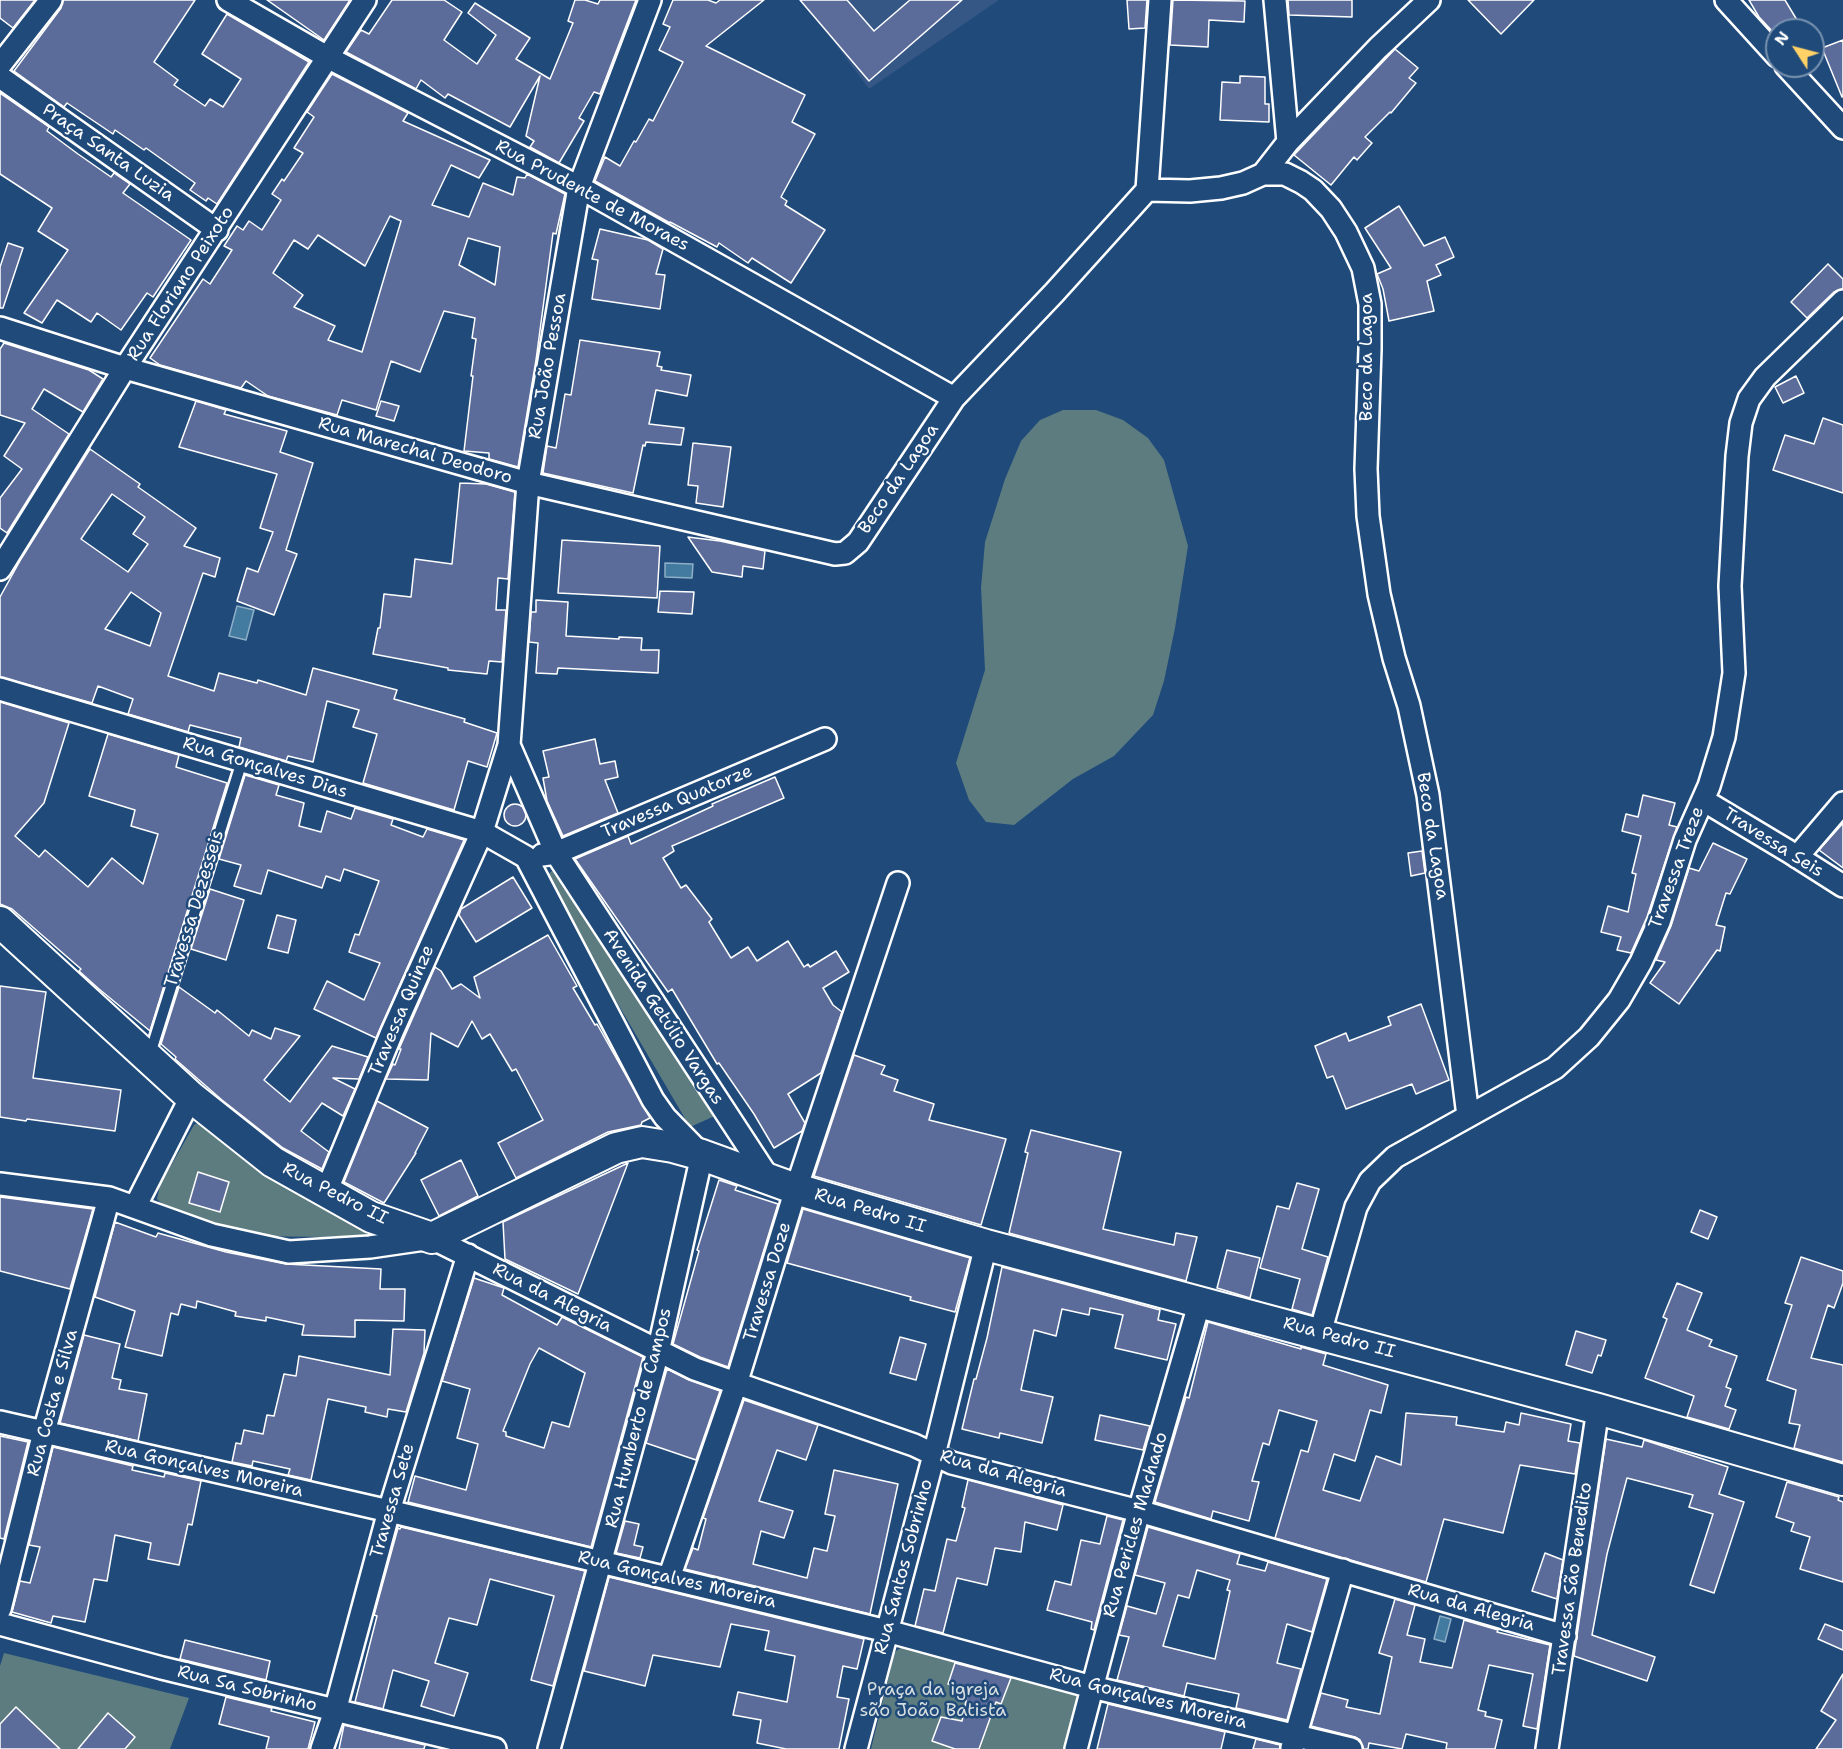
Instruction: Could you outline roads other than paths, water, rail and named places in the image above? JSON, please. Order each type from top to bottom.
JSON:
[{"type":"street","points":[[0,65],[51,0]]},
{"type":"street","name":"Rua Prudente de Moraes","points":[[228,0],[329,58],[579,187],[954,398]]},
{"type":"street","name":"Rua Floriano Peixoto","points":[[0,569],[125,368],[365,0]]},
{"type":"street","name":"Rua João Pessoa","points":[[482,832],[509,745],[528,483],[579,187],[650,0]]},
{"type":"street","points":[[1146,190],[1160,0]]},
{"type":"street","points":[[1275,0],[1288,142]]},
{"type":"street","points":[[1263,174],[1288,142],[1378,48],[1429,0]]},
{"type":"street","points":[[1726,0],[1765,43]]},
{"type":"street","name":"Praça Santa Luzia","points":[[0,77],[217,230]]},
{"type":"street","points":[[1797,78],[1843,128]]},
{"type":"street","name":"Beco da Lagoa","points":[[835,554],[845,553],[858,542],[954,398],[1054,293],[1146,190],[1190,191],[1221,188],[1243,183],[1263,174],[1285,174],[1313,190],[1346,232],[1363,268],[1370,304],[1366,469],[1368,516],[1379,594],[1394,658],[1409,706],[1428,795],[1468,1116]]},
{"type":"street","name":"Travessa Treze","points":[[1320,1333],[1356,1207],[1370,1181],[1395,1157],[1555,1068],[1588,1036],[1619,1000],[1641,962],[1659,922],[1685,840],[1709,786],[1724,737],[1734,673],[1730,586],[1741,423],[1749,399],[1765,377],[1828,313],[1843,301]]},
{"type":"street","name":"Rua Marechal Deodoro","points":[[0,328],[125,368],[528,483],[835,554]]},
{"type":"street","name":"Rua Gonçalves Dias","points":[[0,689],[482,832],[526,856]]},
{"type":"street","name":"Travessa Quatorze","points":[[526,856],[556,853],[825,739]]},
{"type":"street","name":"Rua João Pessoa","points":[[509,745],[556,853]]},
{"type":"street","name":"Travessa Seis","points":[[1703,800],[1843,886]]},
{"type":"street","points":[[1797,857],[1843,803]]},
{"type":"street","name":"Travessa Quinze","points":[[326,1192],[392,1032],[482,832]]},
{"type":"street","name":"Avenida Getúlio Vargas","points":[[556,853],[783,1185]]},
{"type":"street","name":"Avenida Getúlio Vargas","points":[[526,856],[653,1100],[665,1117],[702,1155]]},
{"type":"street","name":"Travessa Doze","points":[[669,1578],[736,1384],[783,1185],[898,883]]},
{"type":"street","name":"Rua Pedro II","points":[[0,922],[191,1097],[273,1162],[371,1217],[432,1238],[616,1148],[642,1143],[672,1147],[702,1155],[783,1185],[986,1245],[1598,1408],[1843,1480]]},
{"type":"street","points":[[135,1207],[191,1097]]},
{"type":"street","name":"Rua Humberto de Campos","points":[[549,1749],[602,1563],[658,1352],[702,1155]]},
{"type":"street","points":[[0,1184],[109,1198],[212,1235],[289,1252],[370,1247],[432,1238]]},
{"type":"street","name":"Rua Costa e Silva","points":[[0,1610],[44,1432],[109,1198]]},
{"type":"street","name":"Rua da Alegria","points":[[432,1238],[695,1369],[914,1445],[952,1463],[1139,1511],[1565,1636]]},
{"type":"street","name":"Rua Santos Sobrinho","points":[[856,1749],[934,1455],[986,1245]]},
{"type":"street","name":"Travessa Sete","points":[[322,1749],[335,1711],[389,1511],[468,1255]]},
{"type":"street","name":"Rua Pericles Machado","points":[[1076,1749],[1139,1511],[1200,1301]]},
{"type":"street","name":"Travessa São Benedito","points":[[1547,1749],[1598,1408]]},
{"type":"street","name":"Rua Gonçalves Moreira","points":[[0,1422],[389,1511],[887,1631],[1294,1742],[1351,1749]]},
{"type":"street","points":[[1294,1742],[1343,1570]]},
{"type":"street","name":"Rua Sa Sobrinho","points":[[0,1624],[150,1665],[495,1749]]},
{"type":"lane","name":"Travessa Dezesseis","points":[[149,1057],[242,761]]},
{"type":"park label","name":"Praça da igreja são João Batista","points":[[933,1700]]}]
